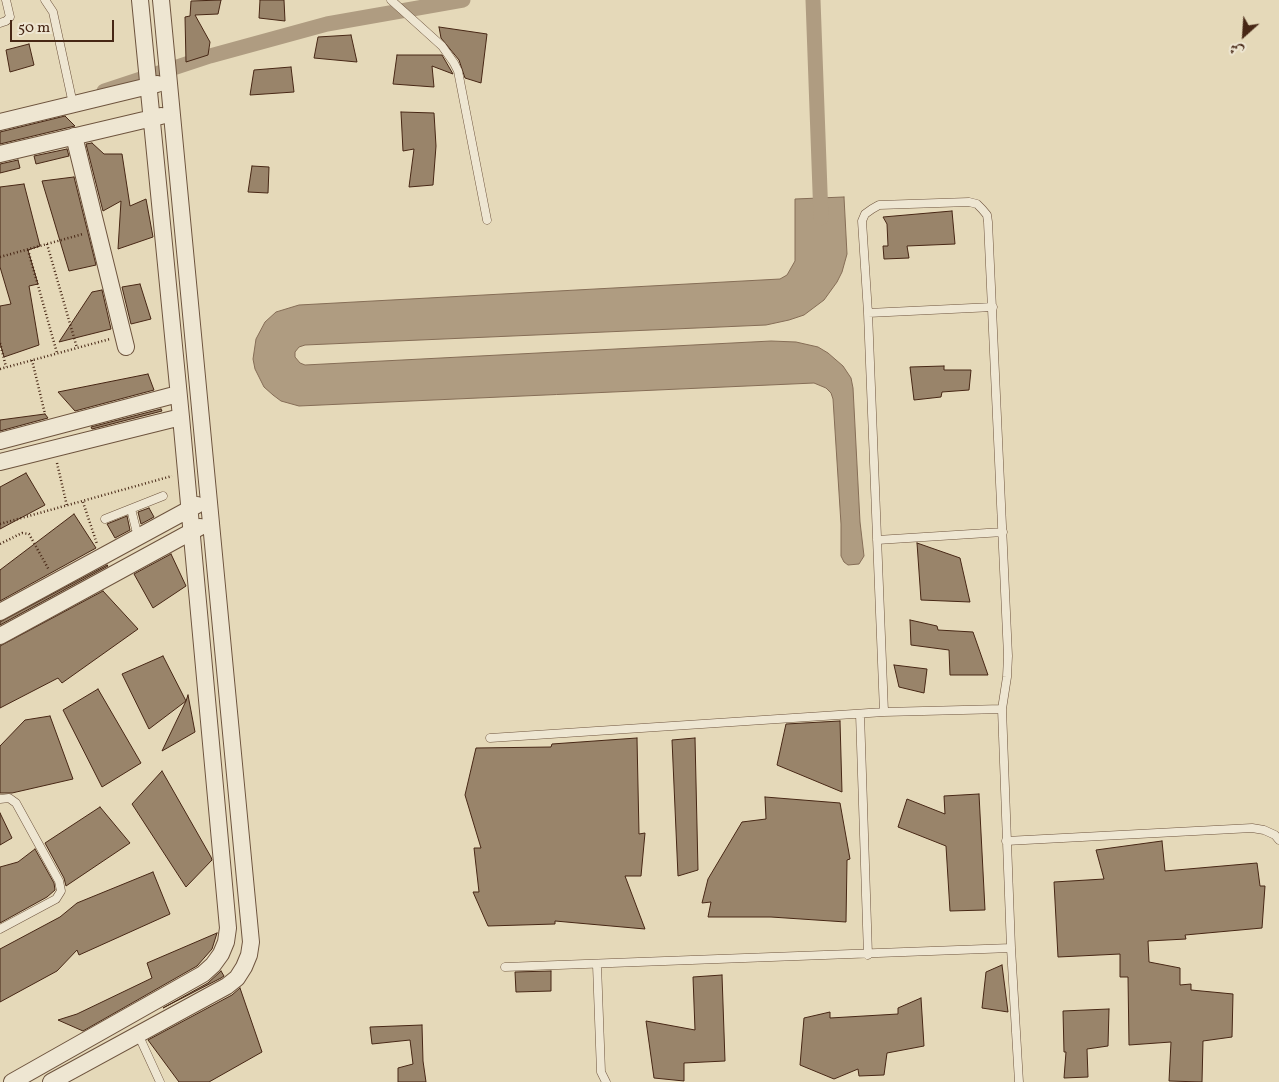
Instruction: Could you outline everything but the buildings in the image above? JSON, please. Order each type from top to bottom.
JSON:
[{"type":"street","points":[[12,1082],[203,974],[213,965],[220,954],[226,942],[228,928],[192,531],[140,0]]},
{"type":"street","points":[[51,1082],[227,986],[237,978],[244,967],[249,955],[251,942],[161,0]]},
{"type":"street","points":[[0,122],[169,81]]},
{"type":"street","points":[[0,154],[171,113]]},
{"type":"street","points":[[74,136],[124,342]]},
{"type":"street","points":[[0,440],[178,394]]},
{"type":"street","points":[[0,462],[181,417]]},
{"type":"street","points":[[0,612],[210,498]]},
{"type":"street","points":[[0,636],[212,520]]},
{"type":"lane","points":[[0,23],[6,22],[10,17],[6,0]]},
{"type":"lane","points":[[45,0],[53,12],[73,104]]},
{"type":"lane","points":[[391,0],[442,46],[452,58],[458,71],[487,220]]},
{"type":"lane","points":[[884,712],[868,313],[862,222],[865,214],[872,209],[886,204],[969,202],[977,204],[987,215],[993,307],[1008,656],[1008,677],[1002,709],[1006,841],[1019,1082]]},
{"type":"lane","points":[[868,313],[993,307]]},
{"type":"lane","points":[[105,519],[163,496]]},
{"type":"lane","points":[[131,509],[138,537]]},
{"type":"lane","points":[[877,540],[1003,532]]},
{"type":"lane","points":[[490,738],[884,712],[1002,709]]},
{"type":"lane","points":[[860,714],[868,955]]},
{"type":"lane","points":[[0,799],[9,798],[16,803],[59,881],[61,891],[56,899],[0,929]]},
{"type":"lane","points":[[1006,841],[1252,828],[1264,830],[1275,835],[1279,840]]},
{"type":"lane","points":[[505,967],[868,955],[1011,948]]},
{"type":"lane","points":[[596,964],[601,1072],[606,1082]]},
{"type":"lane","points":[[138,1034],[160,1082]]},
{"type":"path","points":[[0,257],[98,230]]},
{"type":"path","points":[[47,244],[77,348]]},
{"type":"path","points":[[28,250],[57,353]]},
{"type":"path","points":[[0,369],[77,348],[124,342]]},
{"type":"path","points":[[0,343],[6,367]]},
{"type":"path","points":[[32,360],[48,428]]},
{"type":"path","points":[[56,459],[67,506]]},
{"type":"path","points":[[172,467],[173,484]]},
{"type":"path","points":[[0,524],[172,476]]},
{"type":"path","points":[[82,501],[101,558]]},
{"type":"path","points":[[0,544],[22,533],[29,534],[56,582]]},
{"type":"shaded area","points":[[844,197],[847,254],[842,272],[824,300],[804,315],[789,320],[766,325],[305,345],[299,347],[295,352],[295,357],[300,363],[305,365],[771,341],[796,342],[818,347],[843,366],[851,378],[853,388],[860,522],[864,556],[859,564],[848,565],[841,556],[841,524],[833,399],[831,393],[826,388],[814,383],[299,406],[281,401],[273,395],[264,387],[255,369],[253,359],[256,339],[265,322],[276,312],[299,305],[780,279],[787,275],[795,261],[795,199]]},
{"type":"waterway","points":[[104,91],[210,56],[327,24],[463,0]]},
{"type":"waterway","points":[[813,0],[821,218]]}]
